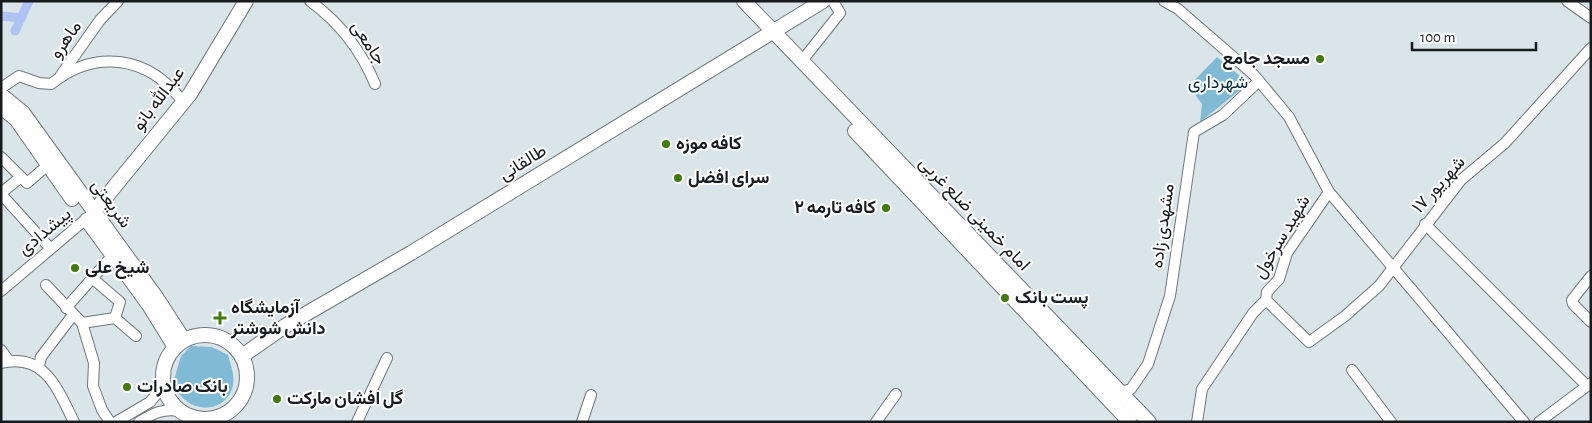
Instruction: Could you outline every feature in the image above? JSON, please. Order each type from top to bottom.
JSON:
[{"type":"main road","name":"عبدالله بانو","points":[[90,216],[183,102],[246,1]]},
{"type":"main road","points":[[732,1],[768,34]]},
{"type":"main road","points":[[744,1],[768,34]]},
{"type":"main road","name":"طالقانی","points":[[242,356],[285,326],[404,257],[823,1]]},
{"type":"main road","name":"امام خمینی ضلع غربی","points":[[768,34],[801,62],[1115,397],[1130,422]]},
{"type":"main road","name":"امام خمینی ضلع غربی","points":[[768,34],[1115,397],[1148,422]]},
{"type":"main road","name":"شریعتی","points":[[1,94],[23,113],[90,216],[112,256],[180,344]]},
{"type":"main road","name":"شریعتی","points":[[1,106],[16,119],[48,165],[156,297],[180,344]]},
{"type":"main road","points":[[206,334],[220,337],[233,345],[242,356],[247,367],[248,380],[235,416],[206,419],[192,417],[180,411],[170,399],[164,385],[163,369],[169,355],[192,336],[206,334]]},
{"type":"street","name":"ماهرو","points":[[61,75],[100,20],[118,1]]},
{"type":"street","name":"جامعی","points":[[310,1],[322,10],[352,40],[375,84]]},
{"type":"street","points":[[801,62],[840,12],[833,1]]},
{"type":"street","points":[[1164,1],[1178,9],[1259,81],[1289,117],[1329,192],[1394,266],[1524,422]]},
{"type":"street","points":[[1567,1],[1591,18]]},
{"type":"street","name":"۱۷ شهریور","points":[[1266,300],[1309,342],[1345,316],[1379,286],[1460,180],[1505,143],[1591,48]]},
{"type":"street","points":[[1,88],[19,76],[38,83],[51,84],[61,75],[94,61],[133,64],[148,71],[174,90],[183,102]]},
{"type":"street","name":"مشهدی زاده","points":[[1115,397],[1130,389],[1148,364],[1170,296],[1194,132],[1222,115],[1259,81]]},
{"type":"street","points":[[1,157],[27,183],[48,165]]},
{"type":"street","points":[[21,177],[1,193],[50,248]]},
{"type":"street","name":"شهید سرخول","points":[[1197,422],[1202,389],[1253,313],[1266,300],[1267,292],[1279,279],[1287,253],[1329,192]]},
{"type":"street","name":"پیشدادی","points":[[3,285],[90,216]]},
{"type":"street","points":[[1425,224],[1589,385],[1539,422]]},
{"type":"street","points":[[39,366],[41,357],[70,311],[92,278],[112,256]]},
{"type":"street","points":[[1591,276],[1572,300],[1573,304],[1591,322]]},
{"type":"street","points":[[92,278],[120,302],[116,318]]},
{"type":"street","points":[[46,285],[82,323],[94,363],[93,386],[102,410],[110,422]]},
{"type":"street","points":[[82,323],[116,318]]},
{"type":"street","points":[[116,318],[136,336]]},
{"type":"street","points":[[1,350],[5,362],[39,366],[51,378],[74,422]]},
{"type":"street","points":[[357,422],[387,358]]},
{"type":"street","points":[[1352,370],[1391,422]]},
{"type":"street","points":[[116,422],[150,402],[164,385]]},
{"type":"street","points":[[876,422],[896,394]]},
{"type":"street","points":[[582,422],[591,395]]},
{"type":"street","points":[[139,422],[157,411],[168,409],[180,411]]},
{"type":"green space","name":"شهرداری","points":[[1217,57],[1249,83],[1200,122],[1202,104],[1189,86]]},
{"type":"green space","points":[[191,346],[212,347],[228,355],[233,372],[233,385],[229,396],[218,405],[204,408],[190,403],[181,396],[173,383],[181,356]]},
{"type":"waterway","points":[[15,31],[29,1]]},
{"type":"waterway","points":[[1,16],[21,18]]},
{"type":"place","name":"مسجد جامع","points":[[1320,59]]},
{"type":"place","name":"کافه موزه","points":[[666,144]]},
{"type":"place","name":"سرای افضل","points":[[678,178]]},
{"type":"place","name":"کافه تارمه ۲","points":[[886,208]]},
{"type":"place","name":"شیخ علی","points":[[75,268]]},
{"type":"place","name":"پست بانک","points":[[1005,298]]},
{"type":"place","name":"آزمایشگاه دانش شوشتر","points":[[220,318]]},
{"type":"place","name":"بانک صادرات","points":[[127,387]]},
{"type":"place","name":"گل افشان مارکت","points":[[277,399]]}]
